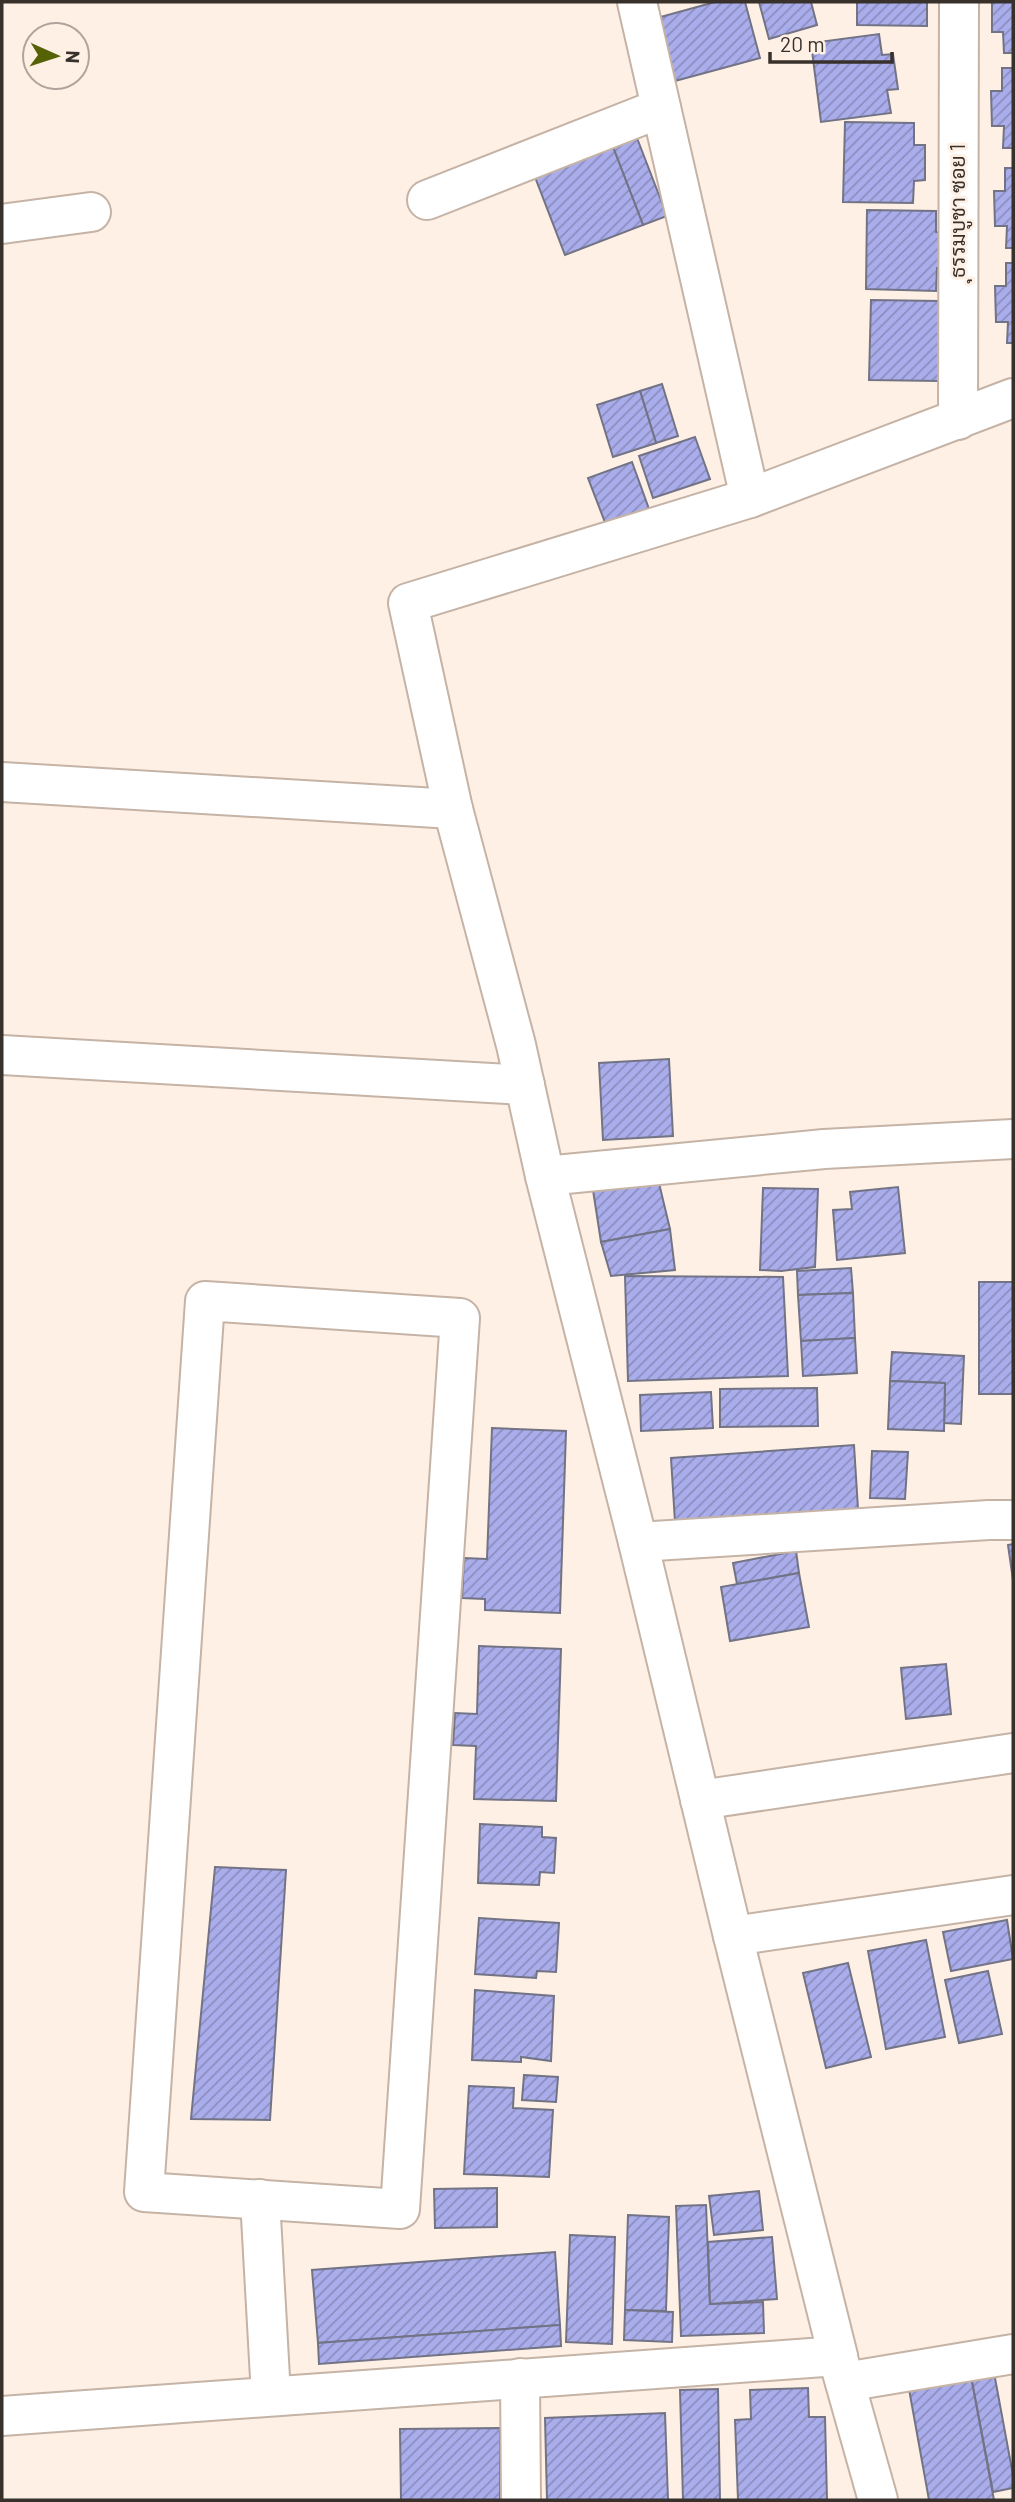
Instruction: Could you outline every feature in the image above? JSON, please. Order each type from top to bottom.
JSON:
[{"type":"street","points":[[637,2],[750,498]]},
{"type":"street","name":"ุธรรมบูชา ซอย 1","points":[[958,419],[959,2]]},
{"type":"street","points":[[427,200],[661,108]]},
{"type":"street","points":[[2,224],[91,212]]},
{"type":"street","points":[[878,2500],[841,2369],[638,1542],[545,1176],[525,1085],[453,809],[408,603],[750,498],[1013,398]]},
{"type":"street","points":[[2,782],[453,809]]},
{"type":"street","points":[[2,1055],[525,1085]]},
{"type":"street","points":[[545,1176],[824,1149],[1013,1139]]},
{"type":"street","points":[[205,1301],[460,1318],[400,2209],[260,2199],[144,2192],[205,1301]]},
{"type":"street","points":[[638,1542],[1013,1520]]},
{"type":"street","points":[[700,1800],[1013,1753]]},
{"type":"street","points":[[733,1936],[1013,1895]]},
{"type":"street","points":[[260,2199],[271,2396]]},
{"type":"street","points":[[2,2416],[520,2378],[841,2369],[1013,2354]]},
{"type":"street","points":[[520,2378],[521,2500]]},
{"type":"building","points":[[715,2],[745,2],[760,58],[675,81],[657,18]]},
{"type":"building","points":[[759,2],[811,2],[817,25],[769,39]]},
{"type":"building","points":[[857,2],[927,2],[927,26],[857,25]]},
{"type":"building","points":[[992,2],[1013,2],[1013,53],[1004,53],[1003,32],[992,32]]},
{"type":"building","points":[[879,34],[882,55],[893,54],[898,89],[887,90],[891,113],[821,122],[811,43]]},
{"type":"building","points":[[1002,68],[1013,68],[1013,148],[1003,148],[1004,126],[992,126],[991,91],[1002,91]]},
{"type":"building","points":[[845,122],[914,123],[914,145],[925,145],[925,180],[914,181],[913,203],[843,202]]},
{"type":"building","points":[[637,138],[667,216],[643,225],[613,147]]},
{"type":"building","points":[[613,147],[643,225],[565,255],[535,177]]},
{"type":"building","points":[[1005,168],[1013,168],[1013,248],[1006,248],[1007,226],[995,226],[994,191],[1005,191]]},
{"type":"building","points":[[867,210],[936,211],[936,232],[947,233],[947,268],[937,268],[936,291],[866,289]]},
{"type":"building","points":[[1006,263],[1013,263],[1013,343],[1007,343],[1008,322],[996,322],[995,286],[1006,286]]},
{"type":"building","points":[[871,300],[940,301],[939,381],[869,380]]},
{"type":"building","points":[[662,384],[678,436],[656,443],[640,391]]},
{"type":"building","points":[[640,391],[656,443],[613,457],[597,405]]},
{"type":"building","points":[[695,437],[710,479],[653,498],[639,456]]},
{"type":"building","points":[[632,462],[649,509],[606,525],[588,478]]},
{"type":"building","points":[[669,1059],[673,1136],[603,1140],[599,1063]]},
{"type":"building","points":[[658,1179],[670,1229],[601,1242],[593,1190]]},
{"type":"building","points":[[898,1187],[905,1253],[837,1260],[833,1210],[852,1209],[850,1192]]},
{"type":"building","points":[[763,1188],[818,1189],[815,1267],[781,1271],[760,1270]]},
{"type":"building","points":[[670,1229],[675,1270],[611,1276],[601,1242]]},
{"type":"building","points":[[851,1268],[853,1293],[798,1295],[797,1271]]},
{"type":"building","points":[[625,1276],[783,1277],[788,1376],[628,1381]]},
{"type":"building","points":[[979,1282],[1013,1282],[1013,1394],[979,1394]]},
{"type":"building","points":[[853,1293],[855,1338],[801,1341],[798,1295]]},
{"type":"building","points":[[855,1338],[857,1373],[803,1376],[801,1341]]},
{"type":"building","points":[[892,1352],[964,1356],[961,1424],[944,1423],[945,1383],[890,1381]]},
{"type":"building","points":[[890,1381],[945,1383],[944,1431],[888,1429]]},
{"type":"building","points":[[817,1388],[818,1426],[720,1427],[720,1389]]},
{"type":"building","points":[[711,1392],[713,1428],[641,1431],[640,1395]]},
{"type":"building","points":[[492,1428],[566,1431],[560,1613],[485,1610],[485,1599],[462,1598],[464,1558],[487,1559]]},
{"type":"building","points":[[854,1445],[858,1509],[675,1522],[671,1458]]},
{"type":"building","points":[[872,1451],[908,1452],[905,1499],[870,1498]]},
{"type":"building","points":[[1013,1544],[1013,1580],[1008,1545]]},
{"type":"building","points":[[796,1551],[799,1573],[737,1584],[733,1563]]},
{"type":"building","points":[[799,1573],[809,1627],[730,1641],[721,1587]]},
{"type":"building","points":[[479,1646],[561,1649],[556,1801],[474,1799],[476,1746],[453,1745],[455,1713],[477,1714]]},
{"type":"building","points":[[946,1664],[951,1714],[906,1719],[901,1668]]},
{"type":"building","points":[[480,1824],[542,1827],[542,1837],[556,1838],[554,1873],[540,1872],[539,1885],[478,1883]]},
{"type":"building","points":[[215,1867],[286,1870],[270,2120],[191,2119]]},
{"type":"building","points":[[479,1918],[559,1923],[556,1972],[537,1971],[536,1978],[475,1974]]},
{"type":"building","points":[[1007,1920],[1013,1959],[951,1971],[943,1932]]},
{"type":"building","points":[[926,1940],[945,2037],[886,2049],[868,1951]]},
{"type":"building","points":[[848,1963],[871,2057],[826,2068],[803,1973]]},
{"type":"building","points":[[988,1971],[1002,2034],[959,2043],[945,1980]]},
{"type":"building","points":[[475,1990],[554,1996],[551,2061],[521,2057],[521,2062],[472,2060]]},
{"type":"building","points":[[524,2075],[558,2077],[556,2102],[522,2100]]},
{"type":"building","points":[[469,2086],[514,2088],[513,2108],[553,2110],[549,2177],[464,2174]]},
{"type":"building","points":[[497,2188],[497,2227],[435,2228],[434,2189]]},
{"type":"building","points":[[759,2191],[763,2230],[714,2235],[709,2196]]},
{"type":"building","points":[[706,2205],[710,2304],[763,2302],[764,2333],[681,2336],[676,2206]]},
{"type":"building","points":[[628,2215],[669,2217],[666,2311],[625,2310]]},
{"type":"building","points":[[570,2235],[615,2237],[612,2344],[566,2342]]},
{"type":"building","points":[[772,2237],[777,2299],[710,2304],[708,2242]]},
{"type":"building","points":[[555,2252],[560,2325],[318,2343],[312,2270]]},
{"type":"building","points":[[625,2310],[673,2312],[672,2342],[624,2340]]},
{"type":"building","points":[[560,2325],[561,2346],[319,2364],[318,2343]]},
{"type":"building","points":[[992,2362],[1013,2475],[1013,2488],[993,2492],[969,2366]]},
{"type":"building","points":[[969,2366],[994,2500],[929,2500],[907,2378]]},
{"type":"building","points":[[808,2388],[809,2417],[825,2417],[827,2500],[738,2500],[735,2420],[751,2419],[750,2390]]},
{"type":"building","points":[[718,2389],[720,2500],[683,2500],[680,2390]]},
{"type":"building","points":[[665,2413],[668,2500],[547,2500],[545,2418]]},
{"type":"building","points":[[500,2428],[500,2500],[401,2500],[400,2429]]}]
